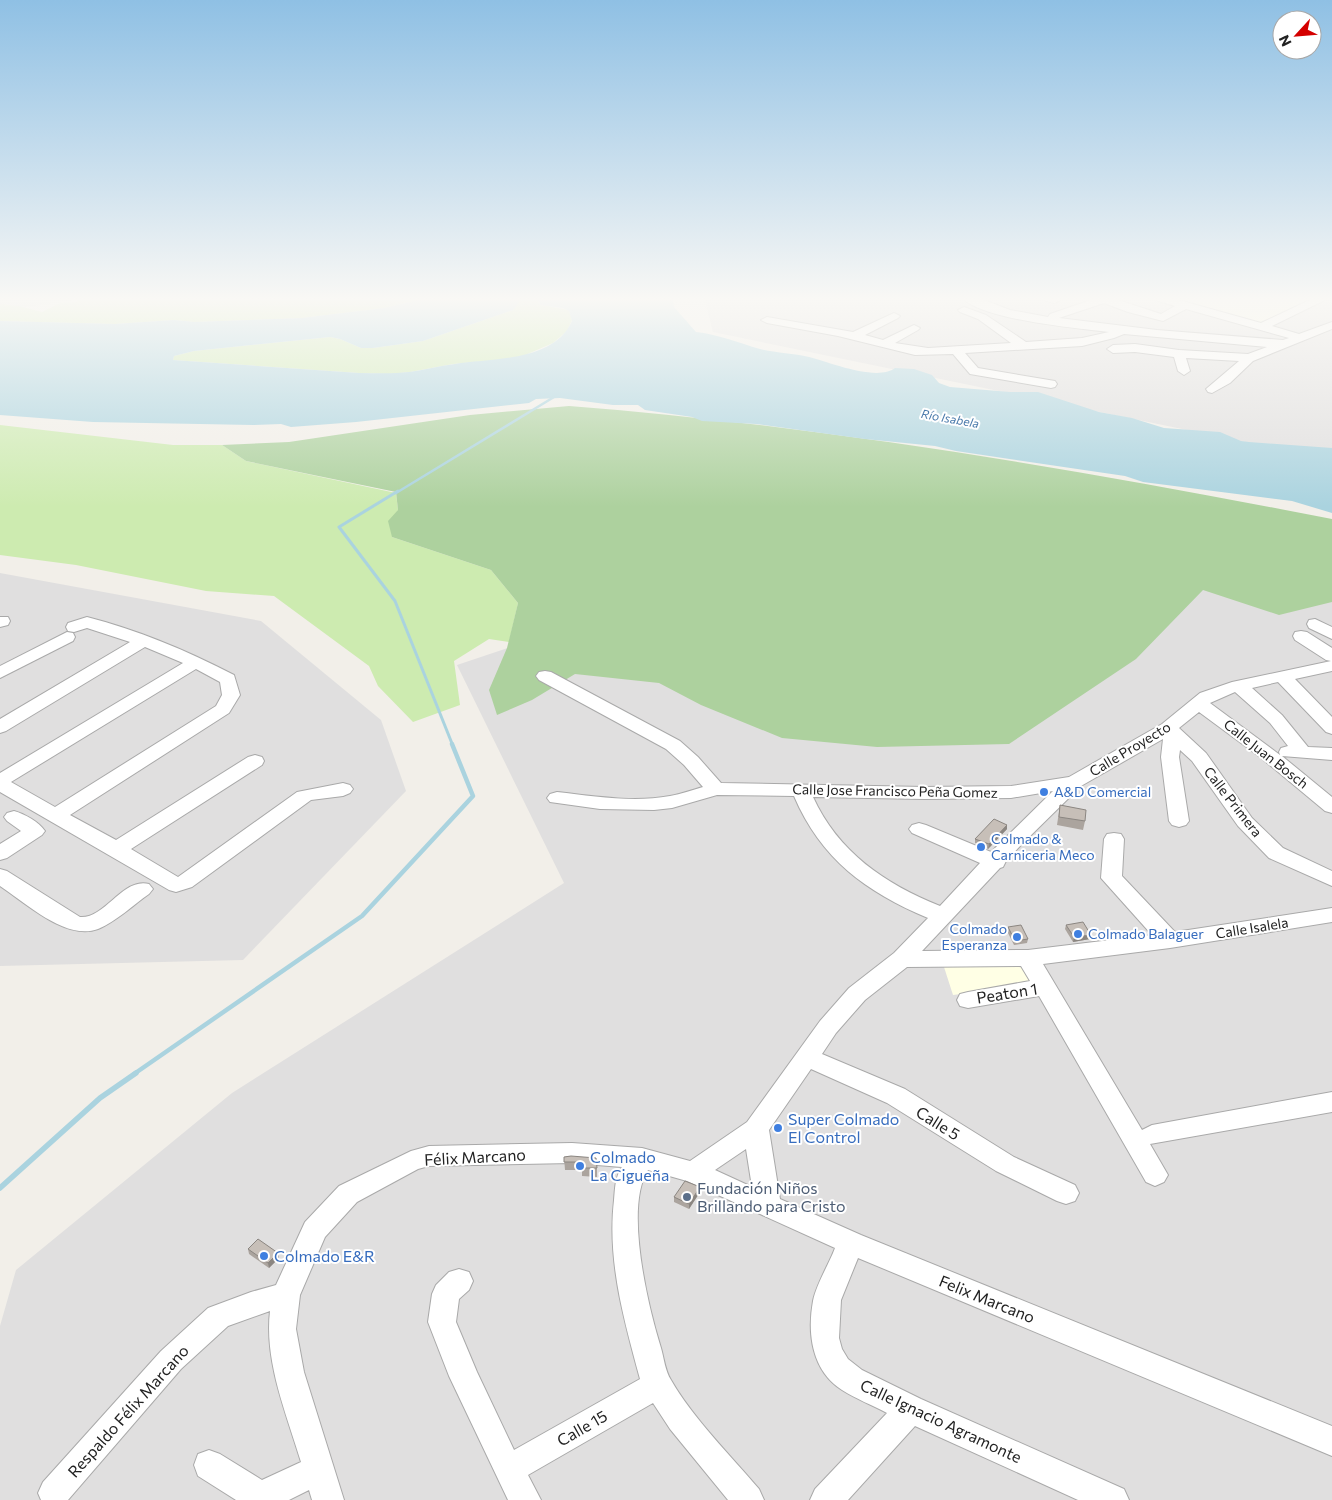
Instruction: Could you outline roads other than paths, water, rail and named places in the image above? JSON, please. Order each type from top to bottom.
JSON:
[{"type":"street","points":[[971,367],[974,371],[1051,384]]},
{"type":"street","points":[[1183,367],[1184,371]]},
{"type":"street","points":[[1212,389],[1226,380],[1240,367]]},
{"type":"street","points":[[0,673],[87,622],[144,641],[196,662],[228,679],[231,696],[223,709],[56,815]]},
{"type":"street","points":[[1315,624],[1332,634]]},
{"type":"street","points":[[1301,636],[1331,665]]},
{"type":"street","points":[[0,727],[144,641]]},
{"type":"street","points":[[196,662],[0,782],[116,848],[176,885],[182,884],[304,796],[314,792],[337,793],[344,789]]},
{"type":"street","name":"Calle Proyecto","points":[[756,1129],[828,1027],[857,994],[902,959],[996,862],[1014,840],[1074,782],[1171,730],[1206,697],[1239,686],[1331,665]]},
{"type":"street","points":[[545,676],[673,745],[691,761],[716,789]]},
{"type":"street","points":[[1282,676],[1332,728]]},
{"type":"street","points":[[1239,686],[1276,719],[1301,751]]},
{"type":"street","name":"Calle Juan Bosch","points":[[1198,703],[1267,752],[1332,807]]},
{"type":"street","points":[[1171,730],[1170,756],[1179,820]]},
{"type":"street","name":"Calle Primera","points":[[1171,730],[1199,757],[1245,822],[1276,853],[1332,879]]},
{"type":"street","points":[[1267,752],[1301,751],[1332,754]]},
{"type":"street","points":[[116,848],[255,761]]},
{"type":"street","name":"Calle Jose Francisco Peña Gomez","points":[[557,798],[600,803],[654,804],[672,802],[716,789],[924,793],[1011,792],[1074,782]]},
{"type":"street","points":[[801,790],[815,822],[843,856],[876,884],[908,902],[944,916]]},
{"type":"street","points":[[0,853],[36,831],[14,817]]},
{"type":"street","points":[[919,829],[996,862]]},
{"type":"street","points":[[1114,839],[1111,878],[1170,940]]},
{"type":"street","points":[[0,876],[77,924],[86,925],[97,920],[142,889]]},
{"type":"street","name":"Calle Isalela","points":[[902,959],[1028,958],[1170,940],[1332,915]]},
{"type":"street","points":[[1028,958],[1155,1175]]},
{"type":"street","name":"Peaton 1","points":[[968,1000],[1046,987]]},
{"type":"street","name":"Calle 5","points":[[807,1057],[896,1096],[1005,1164],[1066,1193]]},
{"type":"street","points":[[1152,1135],[1332,1102]]},
{"type":"street","points":[[693,1172],[756,1129],[768,1206]]},
{"type":"street","name":"Félix Marcano","points":[[328,1500],[288,1372],[282,1329],[286,1295],[315,1230],[348,1194],[411,1161],[429,1156],[572,1154],[642,1158]]},
{"type":"street","points":[[642,1158],[629,1178],[624,1229],[635,1309],[657,1385],[681,1419],[748,1500]]},
{"type":"street","name":"Felix Marcano","points":[[642,1158],[693,1172],[851,1243],[1332,1441]]},
{"type":"street","name":"Calle Ignacio Agramonte","points":[[851,1243],[827,1300],[826,1338],[828,1354],[838,1368],[852,1380],[910,1409],[1113,1500]]},
{"type":"street","points":[[459,1281],[446,1294],[442,1322],[464,1376],[508,1470],[525,1500]]},
{"type":"street","name":"Respaldo Félix Marcano","points":[[54,1493],[171,1360],[218,1318],[251,1304],[286,1295]]},
{"type":"street","name":"Calle 15","points":[[508,1470],[657,1385]]},
{"type":"street","points":[[826,1500],[856,1470],[910,1409]]},
{"type":"street","points":[[209,1464],[256,1495],[263,1496],[318,1470]]},
{"type":"water","name":"Río Isabela","points":[[0,367],[273,367],[359,373],[409,372],[438,367],[843,367],[877,373],[887,372],[895,368],[914,369],[932,375],[939,383],[950,387],[1010,392],[1038,392],[1099,412],[1132,418],[1164,428],[1220,432],[1241,441],[1249,442],[1332,448],[1332,513],[1292,501],[1143,482],[1125,476],[956,451],[935,446],[865,439],[756,424],[702,421],[692,417],[645,410],[638,405],[613,405],[560,398],[536,399],[529,403],[356,422],[291,427],[281,424],[93,422],[0,415]]},
{"type":"waterway","points":[[396,493],[554,397]]},
{"type":"waterway","points":[[398,491],[339,527],[395,601],[453,746]]},
{"type":"waterway","points":[[134,1074],[362,916],[473,796],[452,744]]},
{"type":"waterway","points":[[0,1188],[100,1098],[136,1073]]},
{"type":"place","name":"A&D Comercial","points":[[1044,792]]},
{"type":"place","name":"Colmado & Carniceria Meco","points":[[981,847]]},
{"type":"place","name":"Colmado Balaguer","points":[[1078,934]]},
{"type":"place","name":"Colmado Esperanza","points":[[1017,937]]},
{"type":"place","name":"Super Colmado El Control","points":[[778,1128]]},
{"type":"place","name":"Colmado La Cigueña","points":[[580,1166]]},
{"type":"place","name":"Fundación Niños Brillando para Cristo","points":[[687,1197]]},
{"type":"place","name":"Colmado E&R","points":[[264,1256]]}]
